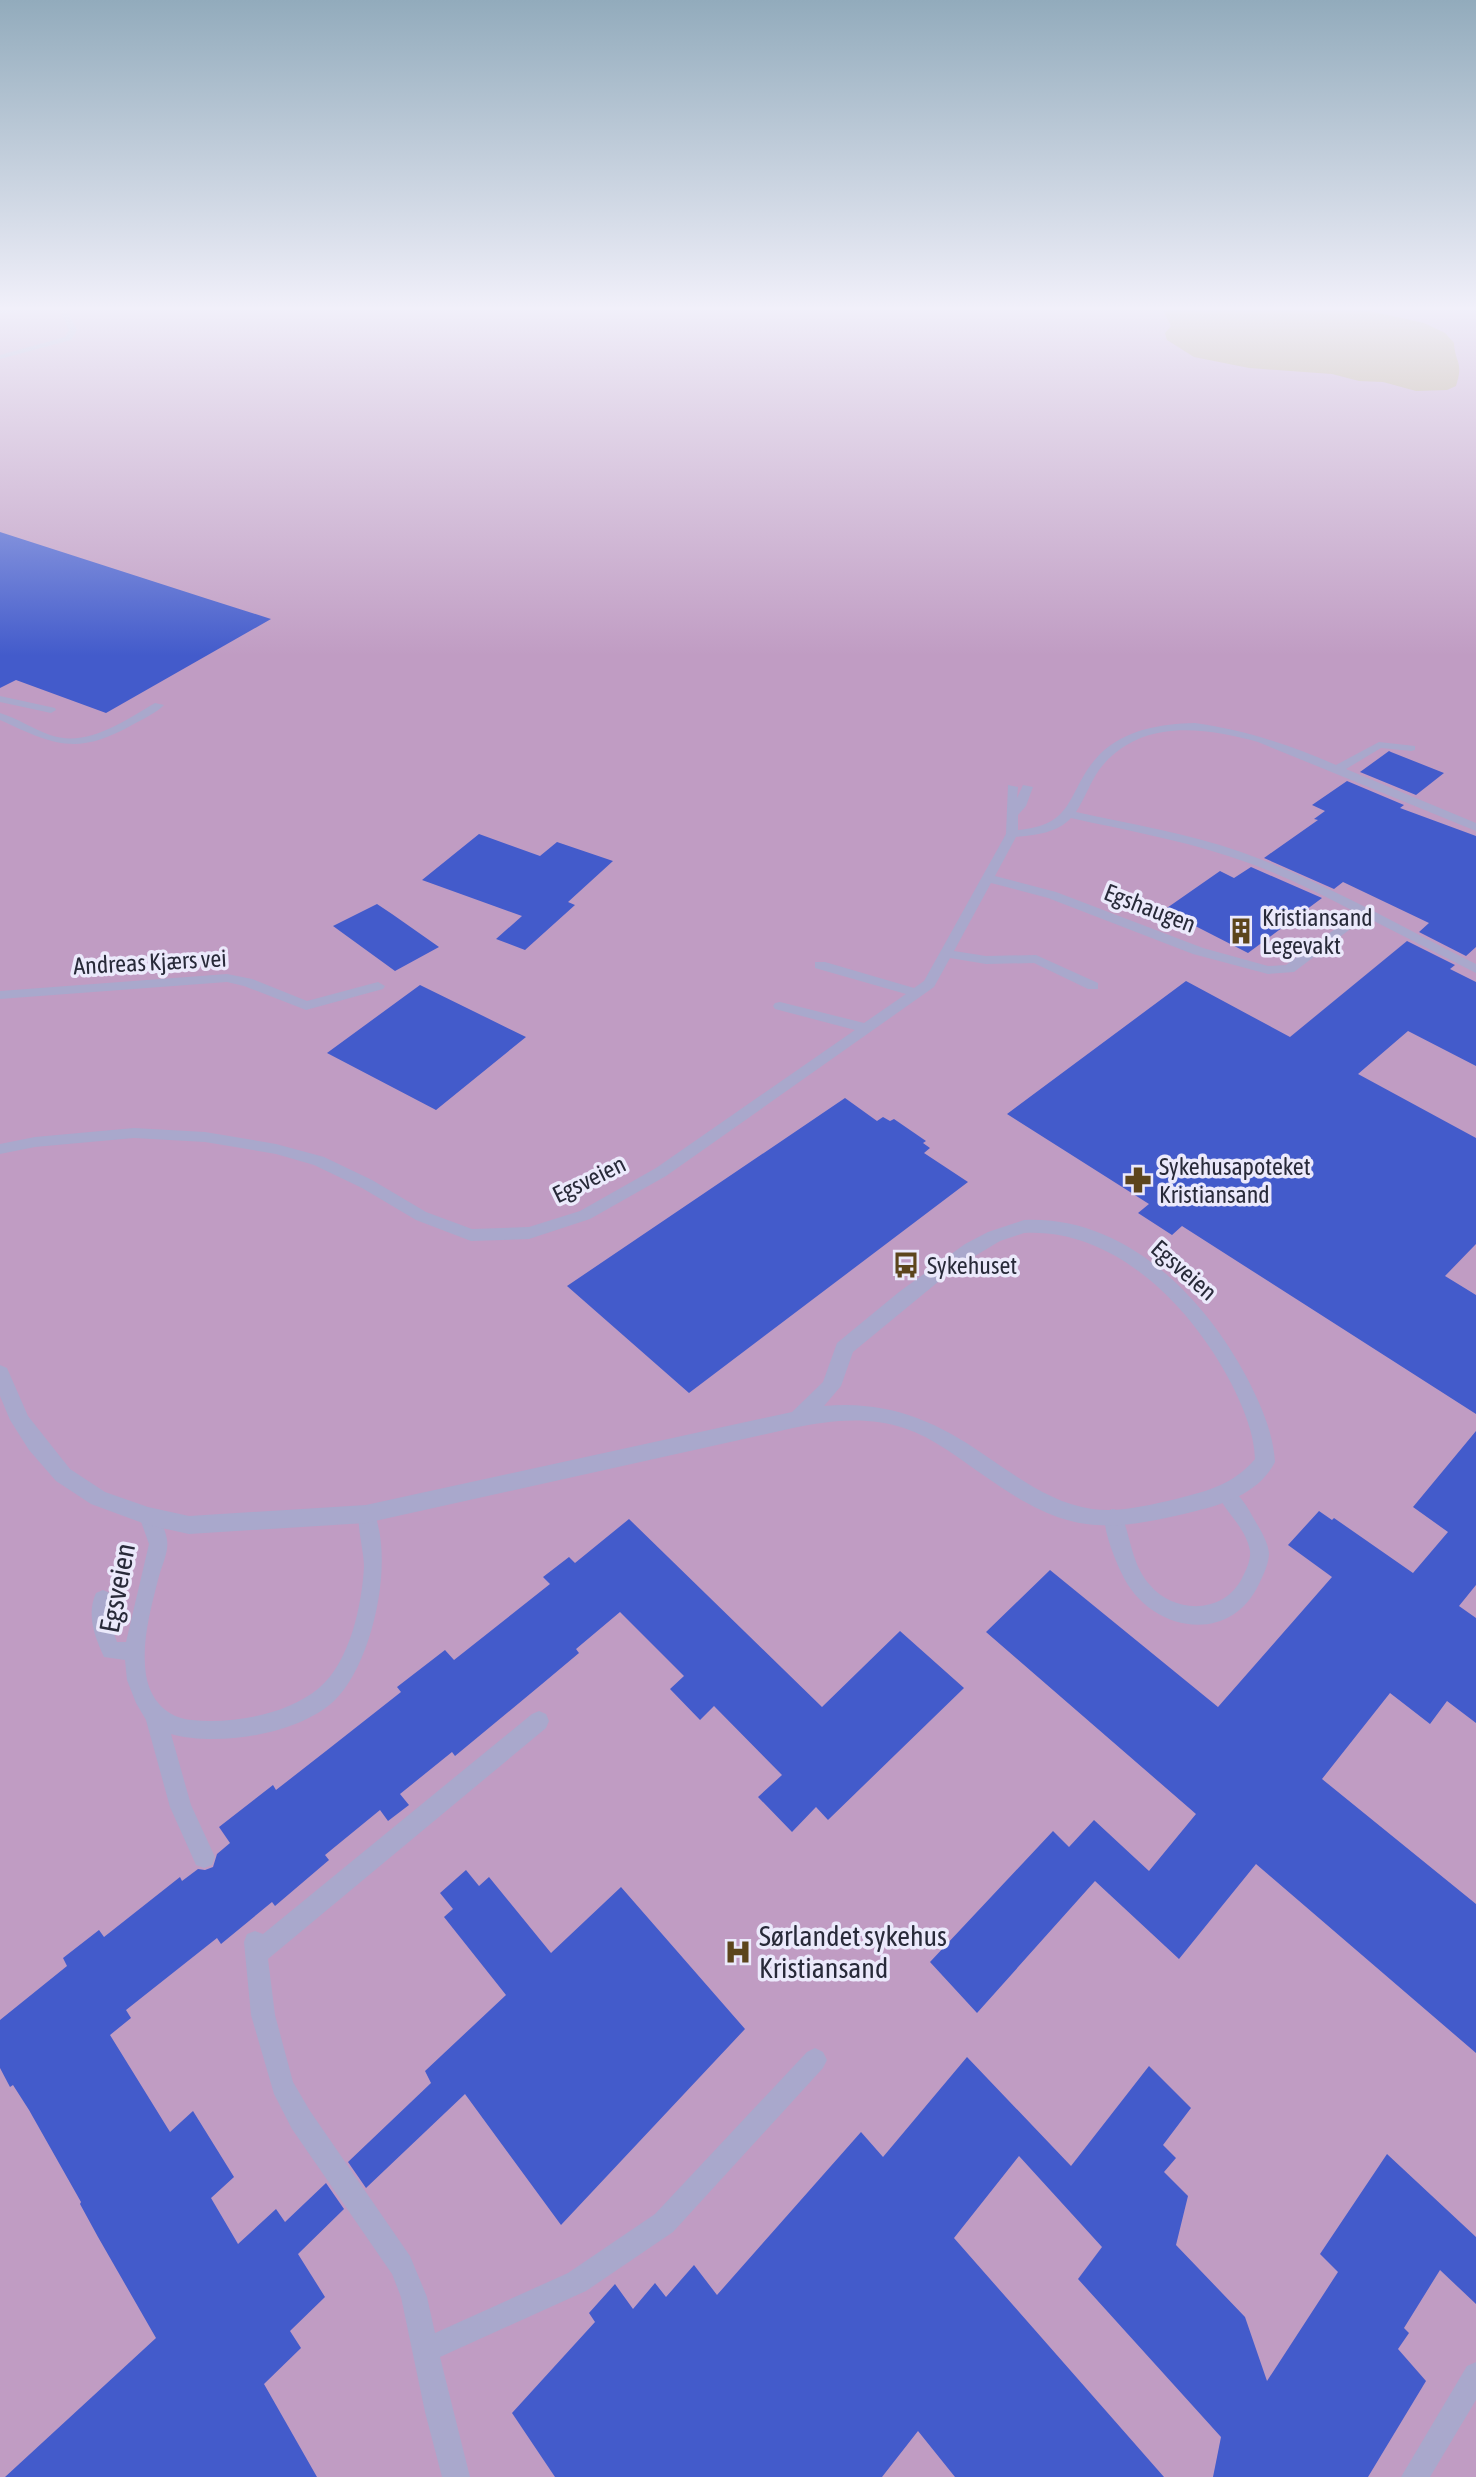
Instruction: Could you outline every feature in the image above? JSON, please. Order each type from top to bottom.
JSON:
[{"type":"street","name":"Egsveien","points":[[0,1373],[20,1420],[36,1444],[63,1475],[98,1498],[148,1516],[189,1525],[366,1514],[416,1501],[760,1429],[799,1417],[839,1412],[896,1418],[947,1438],[996,1474],[1045,1503],[1093,1518],[1154,1513],[1227,1495],[1252,1479],[1265,1462],[1261,1427],[1232,1365],[1201,1318],[1172,1288],[1100,1240],[1057,1229],[1022,1227],[985,1240],[950,1262],[844,1348],[831,1390],[799,1417]]},
{"type":"lane","points":[[0,699],[51,710]]},
{"type":"lane","points":[[0,716],[58,740],[74,741],[107,733],[159,705]]},
{"type":"lane","points":[[1012,787],[1009,799],[1012,834],[1038,834],[1061,822],[1069,814],[1105,756],[1118,745],[1139,735],[1169,728],[1202,727],[1235,731],[1262,739],[1476,827]]},
{"type":"lane","points":[[1337,769],[1379,745],[1411,748]]},
{"type":"lane","points":[[1012,814],[1020,806],[1027,787]]},
{"type":"lane","points":[[1069,814],[1237,855],[1364,913],[1476,969]]},
{"type":"lane","name":"Egsveien","points":[[0,1149],[35,1142],[134,1133],[205,1137],[276,1149],[319,1161],[367,1184],[421,1216],[471,1235],[529,1233],[585,1214],[661,1172],[929,984],[1012,834]]},
{"type":"lane","name":"Egshaugen","points":[[987,878],[1052,895],[1198,951],[1268,970],[1289,970],[1364,913]]},
{"type":"lane","points":[[944,953],[986,960],[1036,959],[1093,986]]},
{"type":"lane","points":[[820,965],[917,993]]},
{"type":"lane","name":"Andreas Kjærs vei","points":[[0,995],[227,978],[247,982],[306,1006],[378,986]]},
{"type":"lane","points":[[780,1006],[866,1028]]},
{"type":"lane","points":[[1113,1517],[1121,1550],[1135,1580],[1149,1598],[1172,1614],[1188,1617],[1212,1615],[1242,1593],[1252,1580],[1260,1553],[1247,1521],[1227,1495]]},
{"type":"lane","points":[[155,1715],[173,1725],[209,1733],[251,1727],[293,1712],[326,1694],[350,1658],[366,1609],[374,1568],[372,1534],[366,1514]]},
{"type":"lane","name":"Egsveien","points":[[148,1516],[158,1542],[137,1622],[133,1651],[140,1691],[155,1715],[181,1807],[204,1857]]},
{"type":"lane","points":[[103,1599],[103,1630],[111,1651],[133,1651]]},
{"type":"lane","points":[[456,2477],[438,2412],[414,2297],[401,2265],[301,2120],[282,2086],[263,2015],[256,1948],[539,1721]]},
{"type":"lane","points":[[426,2350],[577,2283],[664,2223],[815,2060]]},
{"type":"lane","points":[[1415,2477],[1476,2375]]},
{"type":"shaded area","name":"Sørlandet sykehus Kristiansand","points":[[0,426],[1476,426],[1476,2477],[0,2477]]},
{"type":"building","points":[[0,532],[271,619],[106,713],[16,680],[0,688]]},
{"type":"building","points":[[1389,751],[1444,773],[1416,795],[1360,772]]},
{"type":"building","points":[[1347,781],[1404,805],[1400,808],[1476,836],[1476,947],[1466,956],[1419,932],[1429,923],[1343,882],[1334,889],[1264,858],[1318,820],[1314,819],[1325,811],[1312,805]]},
{"type":"building","points":[[479,834],[540,856],[557,842],[613,861],[568,902],[575,905],[525,950],[496,939],[522,916],[422,880]]},
{"type":"building","name":"Kristiansand Legevakt","points":[[1251,867],[1322,898],[1248,953],[1164,910],[1220,871],[1234,878]]},
{"type":"building","points":[[377,904],[439,947],[395,971],[333,926]]},
{"type":"building","points":[[1407,941],[1455,965],[1450,969],[1476,982],[1476,1066],[1408,1031],[1358,1074],[1476,1138],[1476,1244],[1445,1276],[1476,1295],[1476,1414],[1182,1226],[1172,1235],[1138,1213],[1149,1204],[1007,1114],[1186,981],[1290,1037]]},
{"type":"building","points":[[420,985],[526,1037],[436,1110],[327,1053]]},
{"type":"building","points":[[845,1098],[877,1121],[883,1117],[890,1121],[894,1119],[926,1141],[923,1143],[930,1148],[924,1153],[968,1182],[689,1393],[567,1286]]},
{"type":"building","points":[[1476,1431],[1476,1585],[1459,1606],[1476,1618],[1476,1723],[1447,1701],[1430,1724],[1390,1693],[1322,1779],[1476,1904],[1476,2053],[1256,1864],[1179,1959],[1095,1881],[977,2013],[930,1962],[1053,1831],[1069,1847],[1094,1820],[1149,1871],[1196,1814],[986,1632],[1050,1570],[1218,1707],[1332,1577],[1288,1545],[1319,1511],[1332,1520],[1334,1518],[1413,1573],[1448,1532],[1413,1507]]},
{"type":"building","points":[[629,1519],[822,1707],[900,1631],[964,1688],[828,1820],[816,1807],[792,1832],[758,1797],[782,1775],[714,1706],[700,1720],[670,1689],[684,1676],[620,1612],[576,1649],[579,1653],[455,1756],[452,1752],[400,1794],[409,1805],[388,1821],[380,1810],[325,1855],[329,1860],[275,1906],[272,1902],[221,1944],[217,1938],[126,2010],[131,2018],[110,2035],[170,2132],[193,2111],[234,2177],[211,2198],[238,2244],[276,2209],[285,2222],[326,2183],[344,2209],[298,2254],[325,2297],[290,2331],[301,2348],[264,2384],[317,2477],[5,2477],[156,2338],[29,2110],[13,2085],[10,2087],[0,2068],[0,2020],[67,1966],[63,1958],[99,1930],[104,1937],[180,1877],[182,1881],[198,1869],[213,1867],[217,1854],[230,1843],[219,1827],[273,1785],[276,1790],[326,1751],[401,1692],[397,1687],[445,1650],[454,1660],[550,1584],[543,1577],[569,1557],[575,1563]]},
{"type":"building","points":[[466,1870],[479,1886],[489,1877],[551,1953],[621,1887],[745,2029],[561,2225],[465,2094],[366,2188],[348,2162],[431,2083],[425,2071],[506,1995],[444,1917],[453,1909],[440,1893]]},
{"type":"building","points":[[967,2057],[1071,2166],[1149,2066],[1191,2108],[1163,2145],[1176,2158],[1164,2172],[1188,2196],[1176,2245],[1245,2317],[1267,2381],[1338,2272],[1320,2254],[1387,2154],[1476,2237],[1476,2304],[1440,2270],[1404,2328],[1409,2333],[1398,2349],[1426,2381],[1368,2477],[1213,2477],[1221,2437],[1078,2279],[1102,2247],[1019,2156],[954,2238],[1164,2477],[955,2477],[918,2431],[882,2477],[555,2477],[512,2413],[595,2322],[589,2313],[615,2284],[633,2309],[655,2283],[666,2297],[694,2265],[717,2295],[861,2132],[883,2157]]},
{"type":"place","name":"Kristiansand Legevakt","points":[[1241,931]]},
{"type":"place","name":"Sykehusapoteket Kristiansand","points":[[1138,1180]]},
{"type":"place","name":"Sykehuset","points":[[906,1265]]},
{"type":"place","name":"Sørlandet sykehus Kristiansand","points":[[738,1952]]}]
